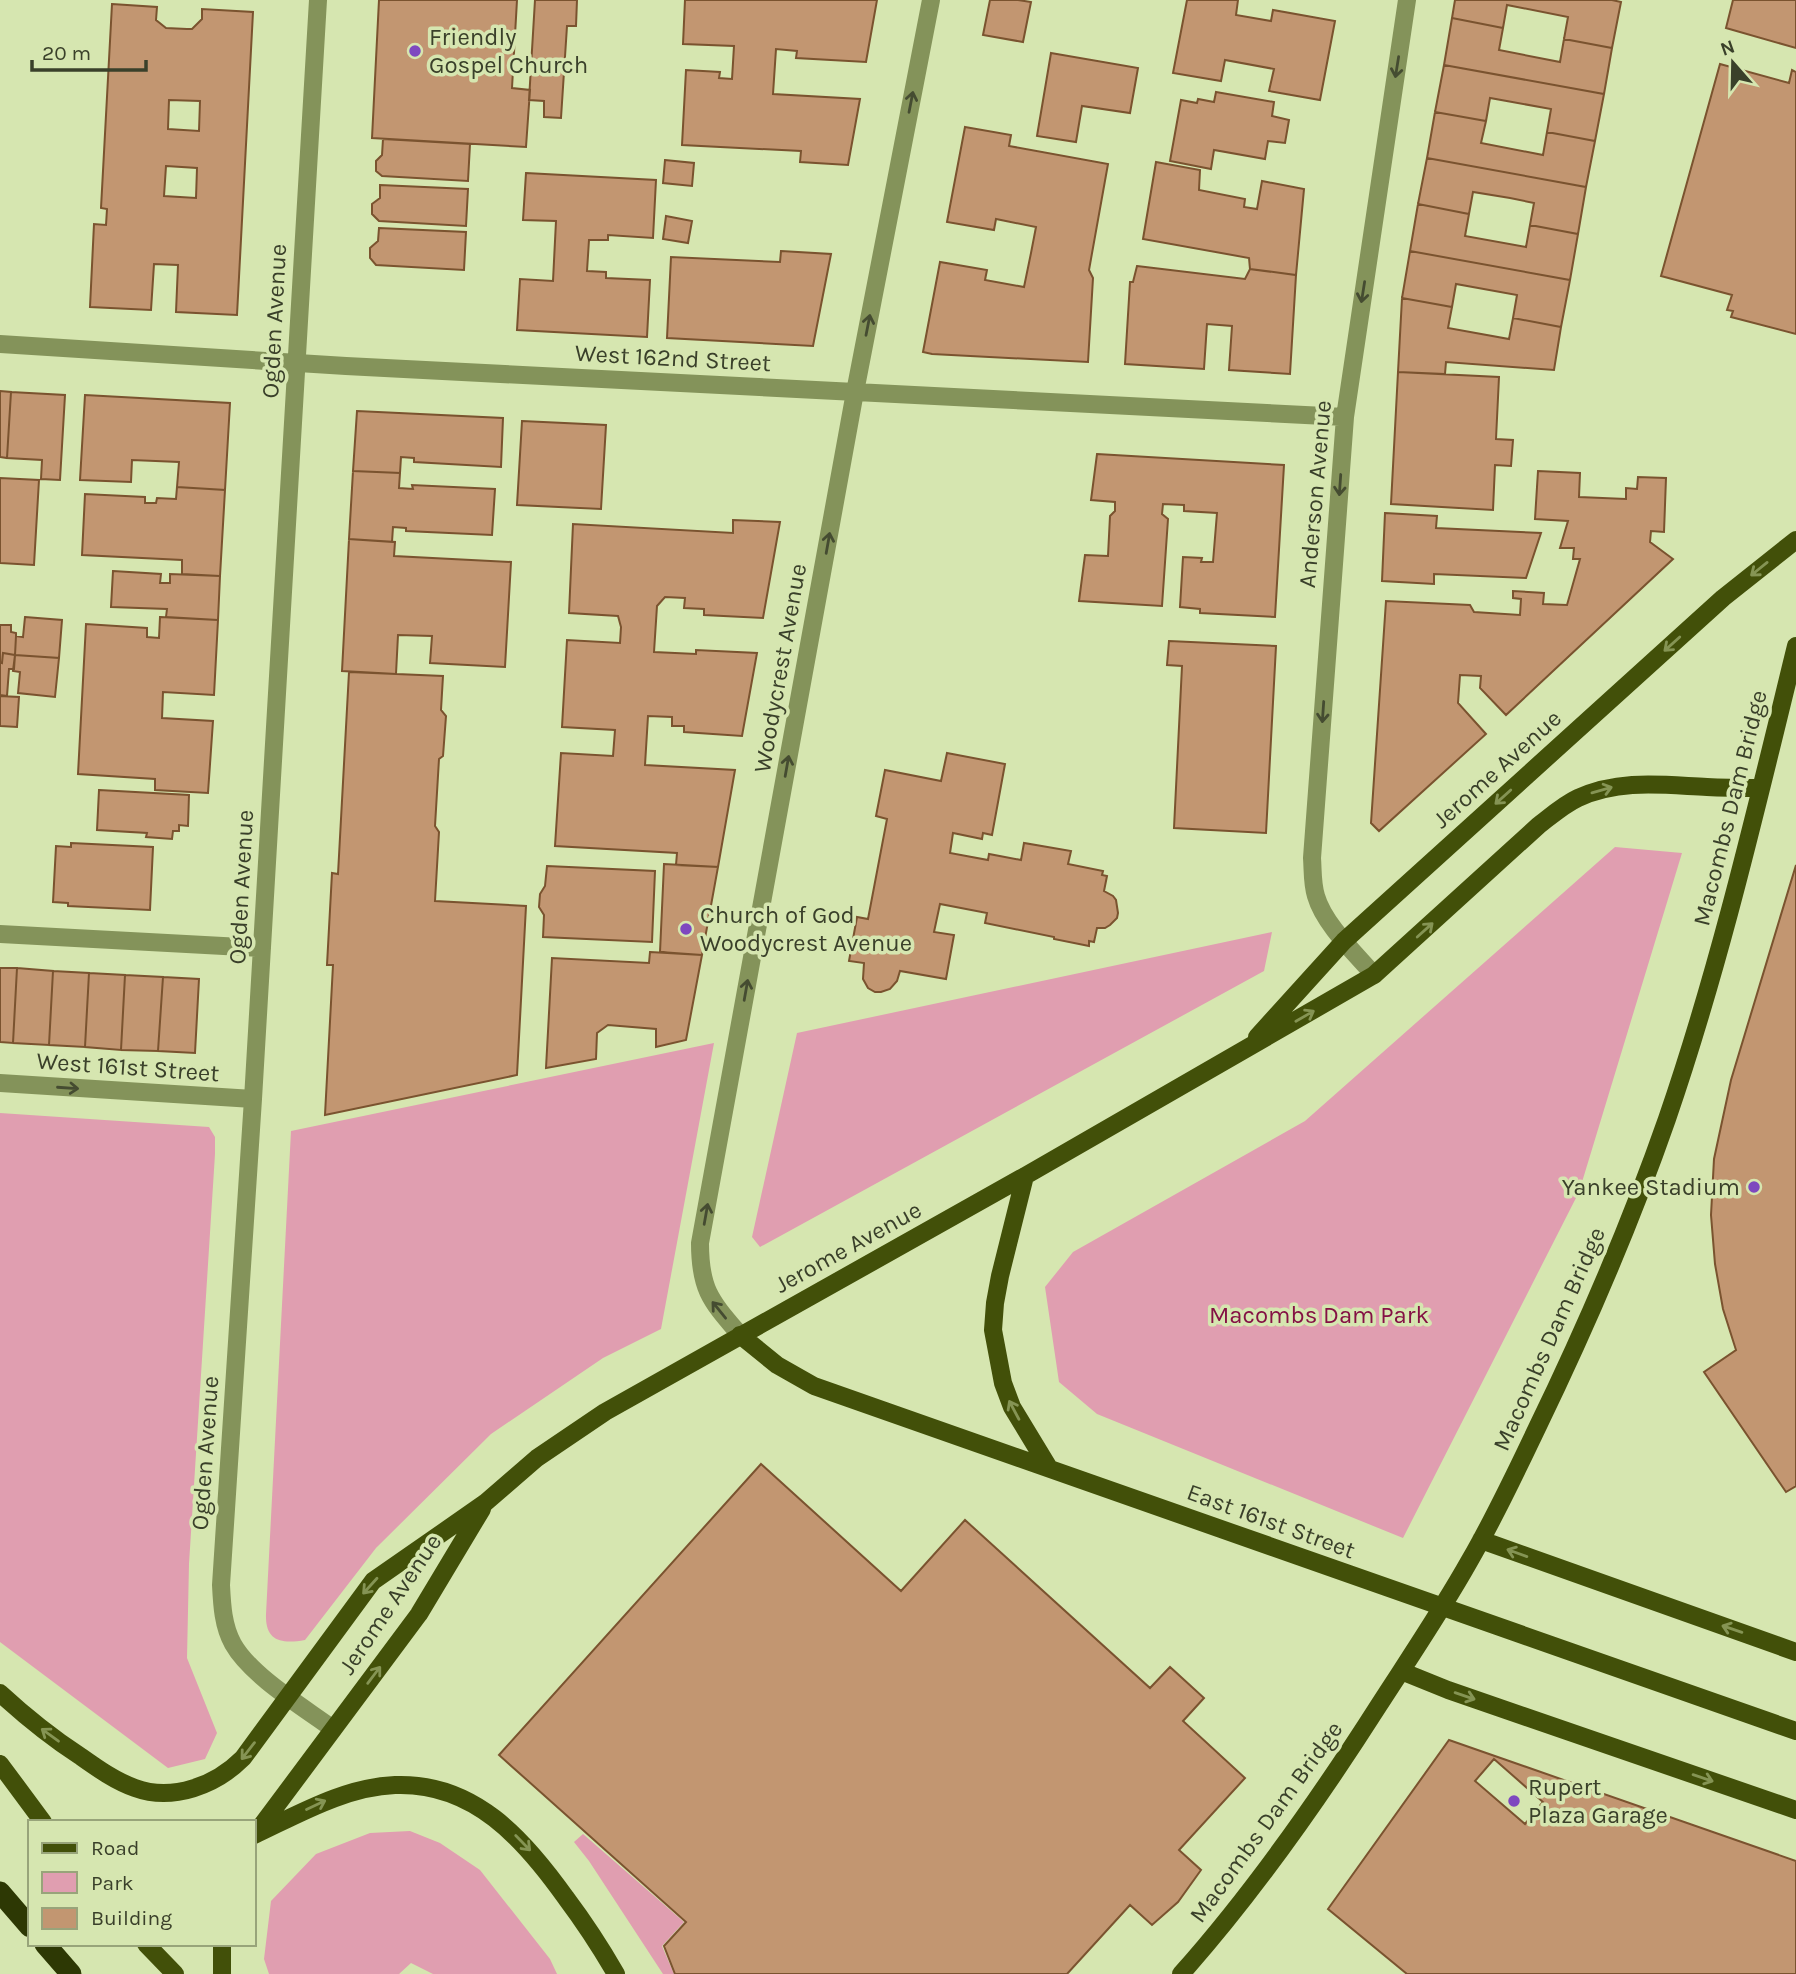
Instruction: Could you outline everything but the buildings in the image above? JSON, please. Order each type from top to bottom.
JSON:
[{"type":"highway","points":[[0,1892],[28,1925]]},
{"type":"highway","points":[[47,1946],[71,1974]]},
{"type":"main road","name":"Jerome Avenue","points":[[1246,1050],[1344,941],[1723,598],[1796,540]]},
{"type":"main road","name":"Macombs Dam Bridge","points":[[1181,1974],[1277,1855],[1414,1653],[1481,1540],[1564,1374],[1633,1213],[1668,1117],[1746,849],[1796,646]]},
{"type":"main road","name":"Jerome Avenue","points":[[0,1693],[47,1734],[109,1775],[137,1789],[180,1791],[209,1783],[233,1768],[243,1758],[373,1581],[485,1503],[528,1466],[605,1412],[1025,1176],[1374,975],[1538,826],[1576,799],[1619,785],[1648,783],[1761,788]]},
{"type":"main road","points":[[1025,1176],[1000,1276],[993,1330],[1003,1383],[1012,1407],[1049,1468]]},
{"type":"main road","name":"East 161st Street","points":[[740,1335],[777,1365],[814,1386],[1796,1731]]},
{"type":"main road","name":"Jerome Avenue","points":[[256,1832],[419,1614],[485,1503]]},
{"type":"main road","points":[[1481,1540],[1796,1652]]},
{"type":"main road","points":[[1401,1671],[1448,1690],[1796,1810]]},
{"type":"main road","points":[[0,1764],[42,1820]]},
{"type":"main road","points":[[256,1834],[349,1793],[394,1785],[442,1790],[467,1800],[488,1813],[528,1847],[579,1916],[616,1974]]},
{"type":"main road","points":[[148,1946],[175,1974]]},
{"type":"main road","points":[[222,1946],[222,1974]]},
{"type":"street","name":"Ogden Avenue","points":[[318,0],[253,1099],[221,1585],[226,1625],[234,1645],[260,1674],[333,1729]]},
{"type":"street","name":"Woodycrest Avenue","points":[[740,1335],[706,1292],[700,1262],[701,1243],[855,392],[931,0]]},
{"type":"street","name":"Anderson Avenue","points":[[1374,975],[1344,941],[1320,906],[1313,882],[1312,858],[1345,417],[1407,0]]},
{"type":"street","name":"West 162nd Street","points":[[0,344],[296,363],[1345,417]]},
{"type":"street","points":[[0,934],[262,948]]},
{"type":"street","name":"West 161st Street","points":[[0,1083],[253,1099]]},
{"type":"green space","name":"Macombs Dam Park","points":[[1615,847],[1682,853],[1579,1192],[1403,1538],[1097,1414],[1059,1382],[1045,1287],[1073,1252],[1305,1121]]},
{"type":"green space","points":[[1272,932],[1264,971],[760,1247],[752,1237],[797,1033]]},
{"type":"green space","points":[[714,1043],[661,1329],[603,1358],[491,1434],[376,1548],[305,1640],[289,1642],[276,1639],[268,1630],[266,1614],[291,1131]]},
{"type":"green space","points":[[0,1113],[209,1127],[215,1137],[189,1564],[187,1658],[217,1733],[205,1759],[168,1768],[0,1642]]},
{"type":"green space","points":[[410,1831],[440,1843],[480,1870],[550,1959],[557,1974],[433,1974],[411,1963],[399,1974],[269,1974],[264,1959],[271,1901],[316,1854],[370,1833]]},
{"type":"green space","points":[[583,1834],[684,1922],[662,1946],[674,1974],[663,1974],[574,1842]]},
{"type":"place","name":"Friendly Gospel Church","points":[[415,51]]},
{"type":"place","name":"Church of God Woodycrest Avenue","points":[[686,929]]},
{"type":"place","name":"Yankee Stadium","points":[[1754,1187]]},
{"type":"place","name":"Rupert Plaza Garage","points":[[1514,1801]]}]
